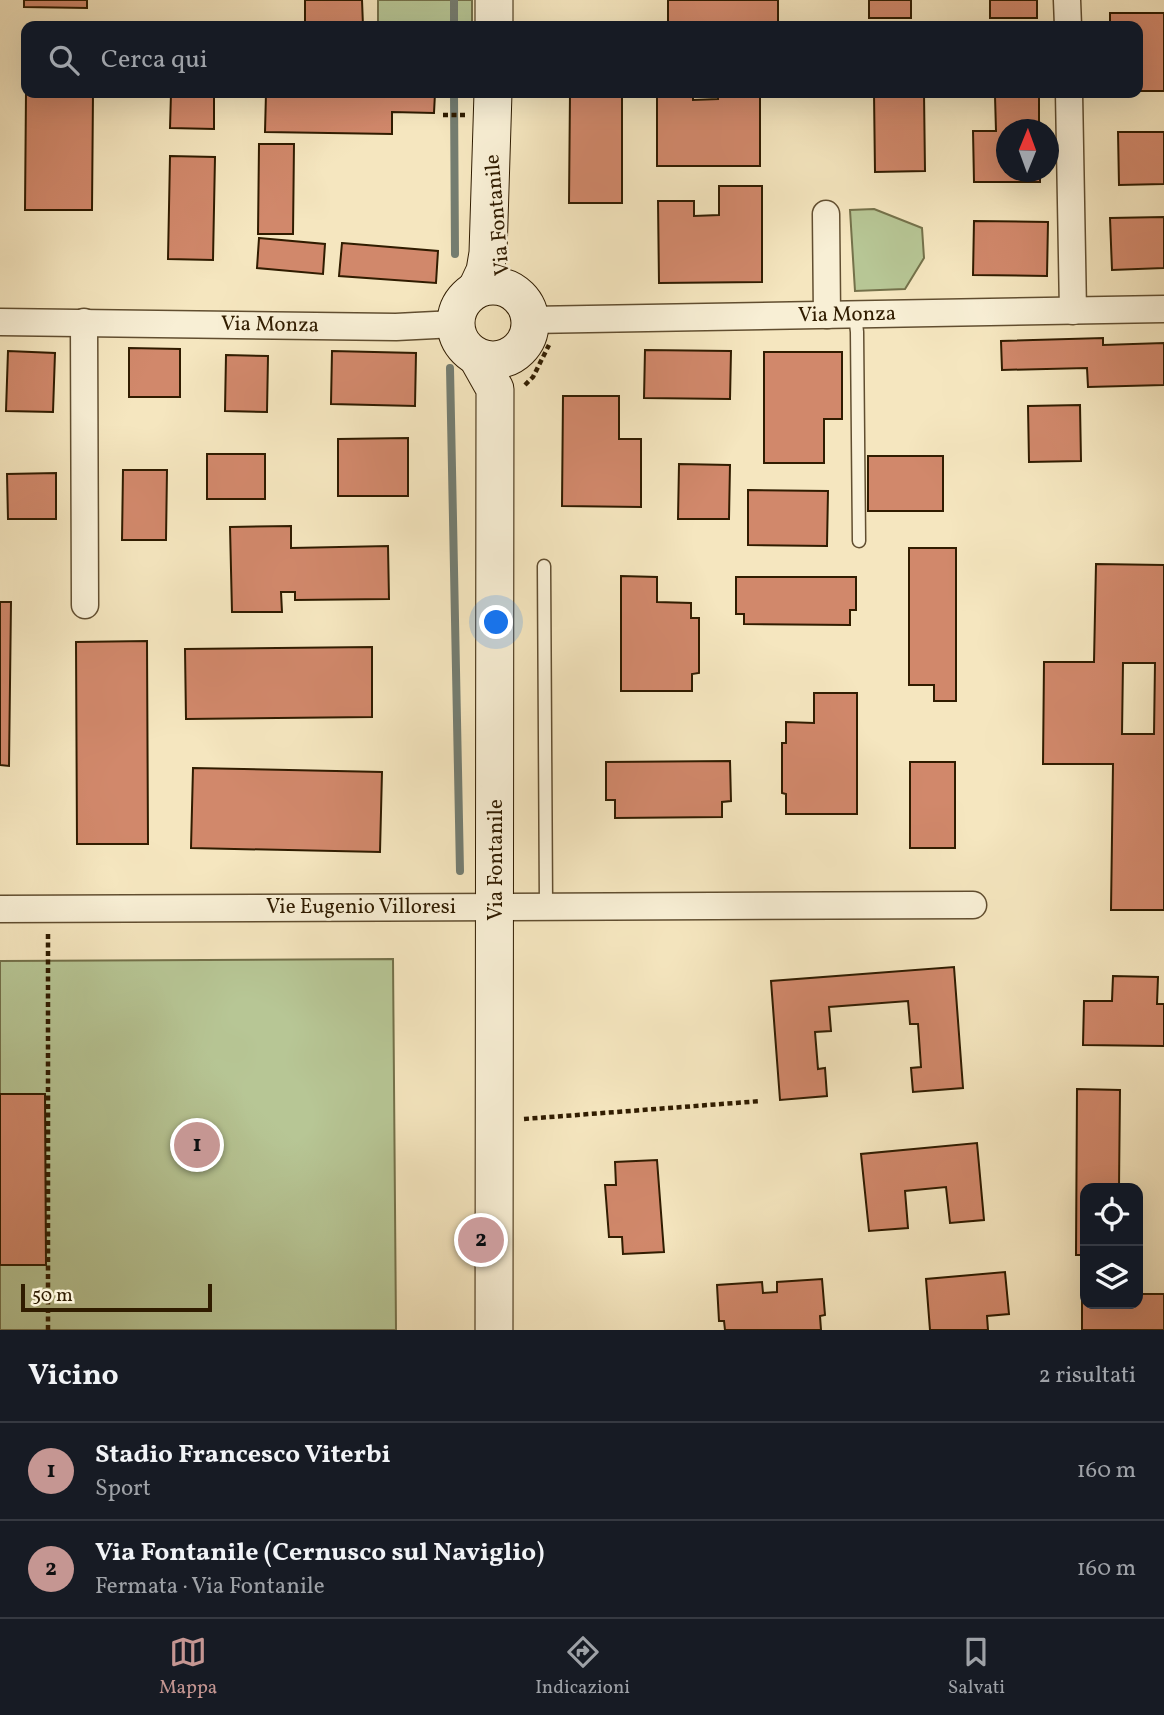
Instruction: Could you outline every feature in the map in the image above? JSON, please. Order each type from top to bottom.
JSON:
[{"type":"street","points":[[494,0],[494,21]]},
{"type":"street","points":[[1067,0],[1068,21]]},
{"type":"street","name":"Via Fontanile","points":[[491,288],[500,257],[498,185],[492,142],[493,98]]},
{"type":"street","points":[[1069,98],[1073,311]]},
{"type":"street","points":[[826,214],[827,315]]},
{"type":"street","points":[[491,288],[516,293],[523,300],[530,320],[527,338],[515,353],[492,360],[477,357],[463,345],[455,324],[460,305],[468,294],[491,288]]},
{"type":"street","name":"Via Monza","points":[[530,320],[1164,309]]},
{"type":"street","name":"Via Monza","points":[[0,322],[396,327],[455,324]]},
{"type":"street","points":[[84,322],[85,605]]},
{"type":"street","name":"Via Fontanile","points":[[494,1330],[495,389],[515,353]]},
{"type":"street","name":"Via Fontanile","points":[[477,357],[495,389]]},
{"type":"street","name":"Vie Eugenio Villoresi","points":[[0,909],[973,905]]},
{"type":"lane","points":[[855,314],[859,541]]},
{"type":"lane","points":[[544,566],[546,906]]},
{"type":"path","points":[[446,115],[458,115]]},
{"type":"path","points":[[48,933],[48,1330]]},
{"type":"path","points":[[514,1119],[761,1101]]},
{"type":"green space","points":[[378,0],[472,0],[472,21],[378,21]]},
{"type":"green space","points":[[874,209],[922,228],[924,258],[905,289],[855,291],[850,210]]},
{"type":"green space","points":[[393,959],[396,1330],[0,1330],[0,961]]},
{"type":"building","points":[[24,0],[87,0],[87,8],[24,7]]},
{"type":"building","points":[[305,0],[362,0],[363,21],[305,21]]},
{"type":"building","points":[[668,0],[778,0],[778,21],[668,21]]},
{"type":"building","points":[[869,0],[911,0],[911,18],[869,18]]},
{"type":"building","points":[[990,0],[1037,0],[1037,18],[990,18]]},
{"type":"building","points":[[1110,13],[1164,13],[1164,91],[1143,91],[1143,21],[1110,21]]},
{"type":"building","points":[[26,98],[93,98],[92,210],[25,210]]},
{"type":"building","points":[[171,98],[214,98],[214,129],[170,128]]},
{"type":"building","points":[[266,98],[435,98],[434,113],[392,112],[392,134],[265,132]]},
{"type":"building","points":[[570,98],[622,98],[622,203],[569,203]]},
{"type":"building","points":[[657,98],[760,98],[760,166],[657,166]]},
{"type":"building","points":[[874,98],[924,98],[925,171],[875,172]]},
{"type":"building","points":[[995,98],[1039,98],[1039,119],[996,119],[996,131]]},
{"type":"building","points":[[973,131],[996,131],[996,182],[974,182]]},
{"type":"building","points":[[1118,132],[1164,132],[1164,184],[1119,185]]},
{"type":"building","points":[[259,144],[294,144],[293,234],[258,234]]},
{"type":"building","points":[[170,156],[215,157],[213,260],[168,259]]},
{"type":"building","points":[[719,186],[762,186],[762,282],[659,283],[658,201],[694,201],[694,216],[719,215]]},
{"type":"building","points":[[1164,217],[1164,268],[1112,270],[1110,218]]},
{"type":"building","points":[[974,221],[1048,222],[1047,276],[973,275]]},
{"type":"building","points":[[259,238],[325,244],[323,274],[257,268]]},
{"type":"building","points":[[342,243],[438,251],[436,283],[339,276]]},
{"type":"building","points":[[1103,338],[1103,345],[1164,343],[1164,385],[1088,387],[1087,368],[1002,370],[1001,341]]},
{"type":"building","points":[[129,348],[180,349],[180,397],[129,397]]},
{"type":"building","points":[[645,350],[731,351],[730,399],[644,398]]},
{"type":"building","points":[[8,351],[55,353],[53,412],[6,411]]},
{"type":"building","points":[[332,351],[416,353],[415,406],[331,404]]},
{"type":"building","points":[[764,352],[842,352],[842,419],[824,419],[824,463],[764,463]]},
{"type":"building","points":[[226,355],[268,356],[267,412],[225,411]]},
{"type":"building","points":[[563,396],[619,396],[619,439],[641,439],[641,507],[562,506]]},
{"type":"building","points":[[1080,405],[1081,461],[1029,462],[1028,406]]},
{"type":"building","points":[[408,438],[408,496],[338,496],[338,439]]},
{"type":"building","points":[[207,454],[265,454],[265,499],[207,499]]},
{"type":"building","points":[[868,456],[943,456],[943,511],[868,511]]},
{"type":"building","points":[[679,464],[730,465],[729,519],[678,519]]},
{"type":"building","points":[[123,470],[167,470],[166,540],[122,540]]},
{"type":"building","points":[[56,473],[56,519],[8,519],[7,474]]},
{"type":"building","points":[[748,490],[828,491],[827,546],[748,545]]},
{"type":"building","points":[[291,526],[291,548],[388,546],[389,599],[295,600],[295,592],[281,592],[282,612],[232,612],[230,527]]},
{"type":"building","points":[[909,548],[956,548],[956,701],[934,701],[934,685],[909,685]]},
{"type":"building","points":[[1096,564],[1164,565],[1164,910],[1111,910],[1113,764],[1043,764],[1044,662],[1094,662]],"holes":[[[1123,663],[1155,663],[1154,734],[1122,734]]]},
{"type":"building","points":[[621,576],[657,577],[657,602],[691,603],[691,618],[699,618],[699,673],[692,674],[692,691],[621,691]]},
{"type":"building","points":[[736,577],[856,577],[856,610],[850,610],[850,625],[744,624],[744,614],[736,614]]},
{"type":"building","points":[[0,602],[11,602],[9,766],[0,765]]},
{"type":"building","points":[[147,641],[148,844],[77,844],[76,642]]},
{"type":"building","points":[[372,647],[372,717],[186,719],[185,649]]},
{"type":"building","points":[[814,693],[857,693],[857,814],[786,814],[786,794],[782,793],[782,743],[786,743],[786,722],[814,723]]},
{"type":"building","points":[[730,761],[731,801],[722,802],[722,817],[615,818],[615,800],[606,800],[606,762]]},
{"type":"building","points":[[910,762],[955,762],[955,848],[910,848]]},
{"type":"building","points":[[193,768],[382,772],[380,852],[191,848]]},
{"type":"building","points":[[954,967],[963,1088],[913,1092],[911,1068],[921,1067],[918,1024],[910,1024],[908,1001],[829,1007],[831,1031],[815,1032],[818,1069],[825,1068],[827,1096],[780,1100],[771,981]]},
{"type":"building","points":[[1113,976],[1158,977],[1157,1004],[1164,1004],[1164,1046],[1083,1045],[1084,1001],[1112,1001]]},
{"type":"building","points":[[1077,1089],[1120,1090],[1119,1183],[1080,1183],[1080,1255],[1076,1255]]},
{"type":"building","points":[[0,1094],[45,1094],[46,1265],[0,1265]]},
{"type":"building","points":[[977,1143],[984,1220],[950,1223],[946,1187],[905,1191],[908,1228],[869,1231],[861,1154]]},
{"type":"building","points":[[657,1160],[664,1252],[623,1254],[622,1237],[609,1237],[605,1185],[616,1185],[615,1162]]},
{"type":"building","points":[[1005,1272],[1009,1314],[987,1316],[988,1330],[930,1330],[926,1279]]},
{"type":"building","points":[[822,1279],[825,1315],[820,1316],[821,1330],[725,1330],[724,1321],[719,1321],[717,1285],[762,1282],[763,1293],[777,1292],[777,1282]]},
{"type":"building","points":[[1143,1294],[1164,1294],[1164,1330],[1082,1330],[1082,1309],[1143,1309]]},
{"type":"waterway","points":[[454,0],[454,21]]},
{"type":"waterway","points":[[454,98],[455,254]]},
{"type":"waterway","points":[[450,368],[460,871]]},
{"type":"place","name":"Stadio Francesco Viterbi","points":[[197,1145]]},
{"type":"place","name":"Via Fontanile (Cernusco sul Naviglio)","points":[[481,1240]]}]
